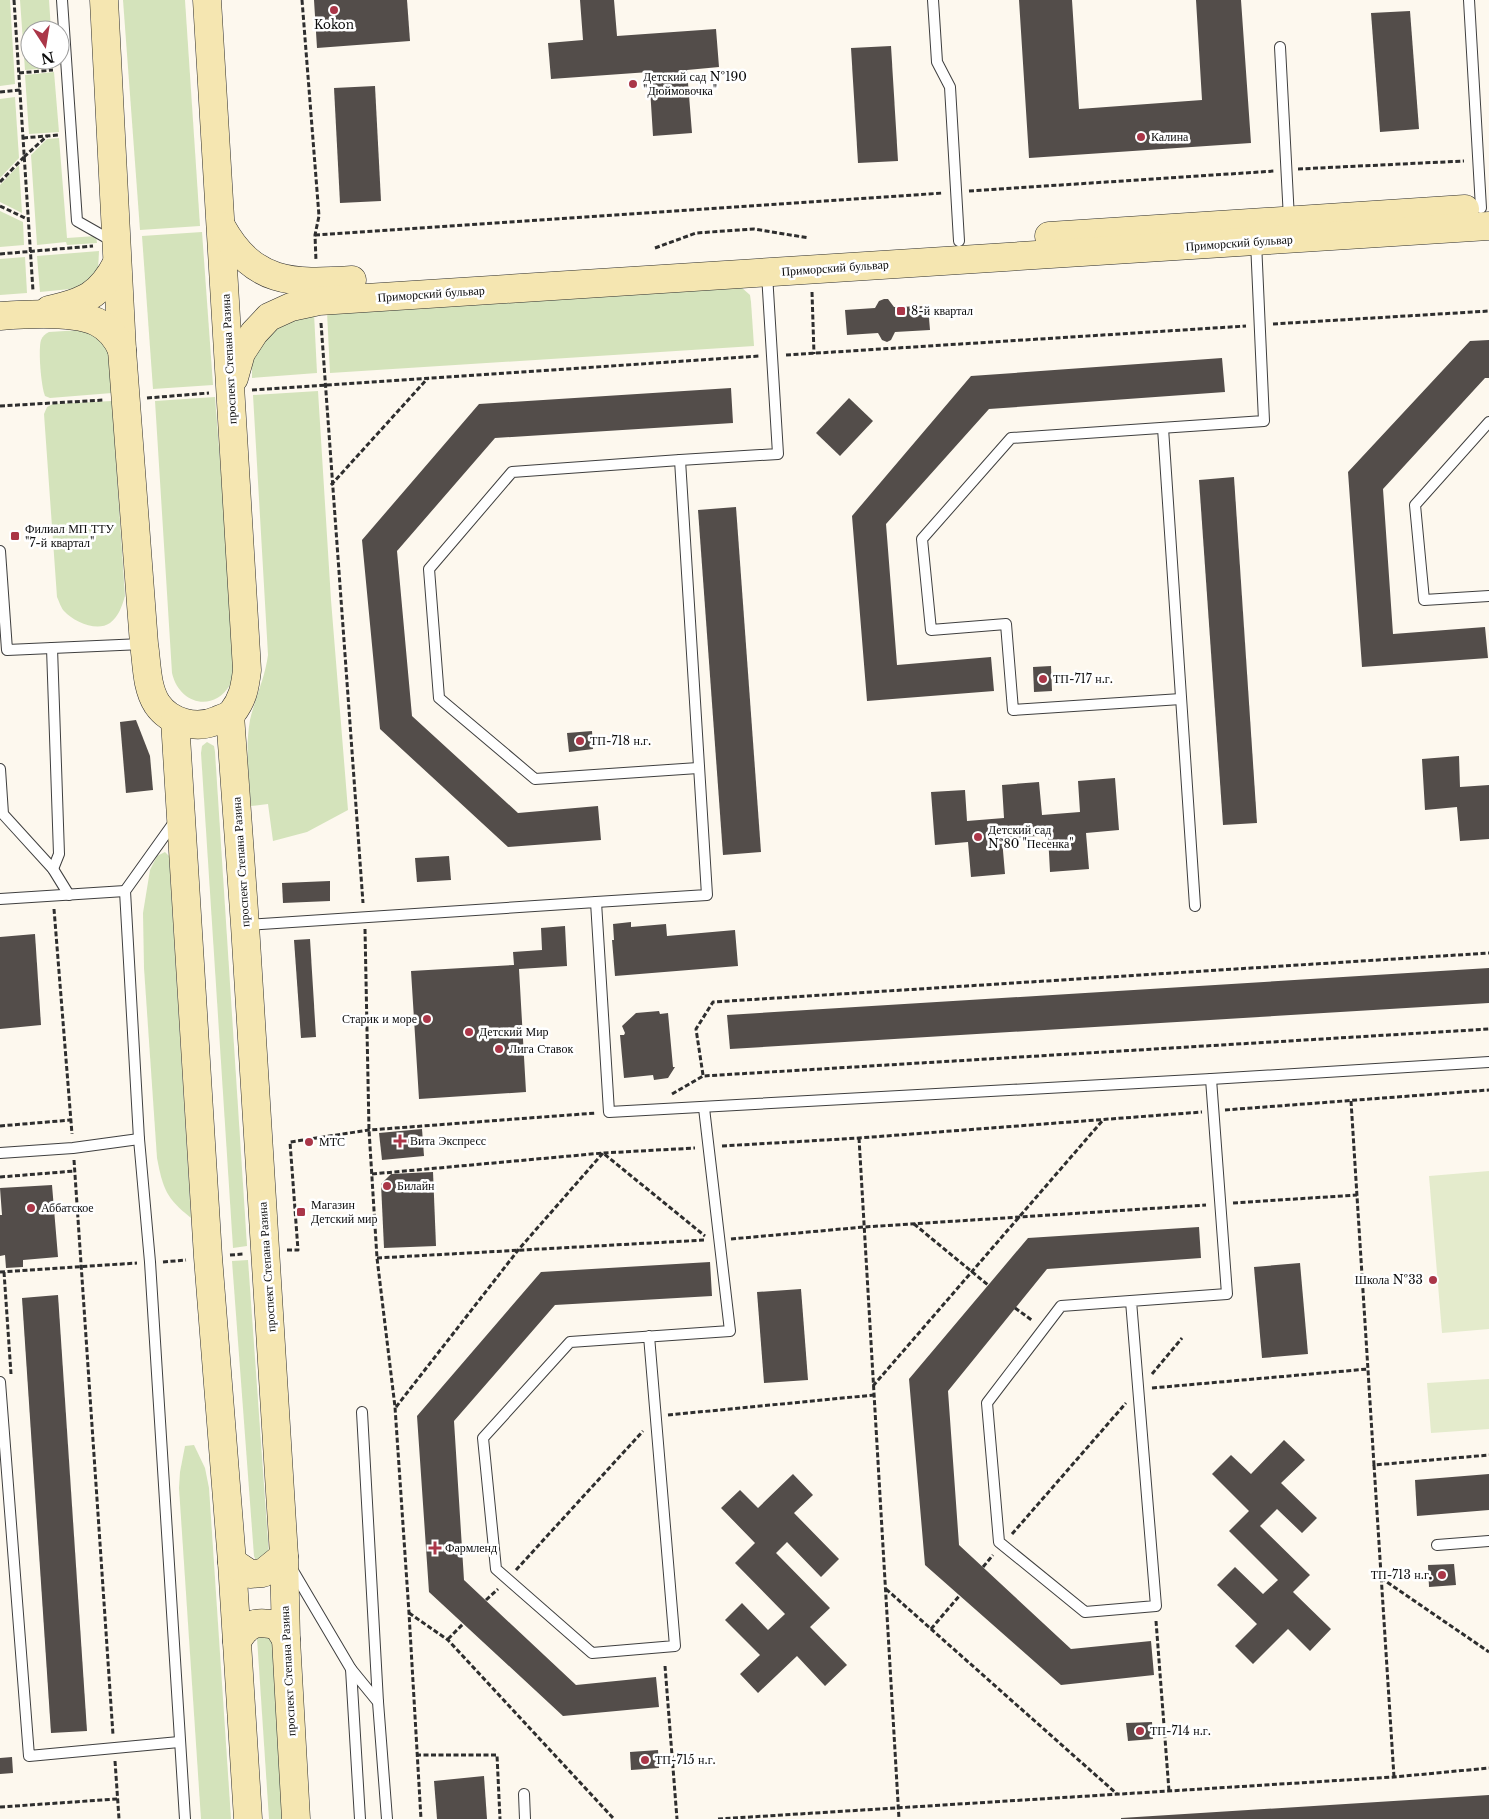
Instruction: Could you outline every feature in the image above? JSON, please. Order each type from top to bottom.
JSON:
[{"type":"main road","points":[[104,0],[122,350],[144,644],[150,686],[156,702],[165,714],[176,720],[191,724],[214,722],[230,714]]},
{"type":"main road","name":"проспект Степана Разина","points":[[207,0],[247,670],[244,695],[230,714],[266,1251],[284,1556],[286,1639],[296,1819]]},
{"type":"main road","points":[[220,226],[236,250],[247,261],[262,271],[300,282],[318,282],[1289,220],[1486,214]]},
{"type":"main road","name":"Приморский бульвар","points":[[231,392],[241,353],[254,333],[269,317],[292,306],[319,301],[1256,242],[1486,214]]},
{"type":"main road","points":[[19,308],[71,304],[98,292],[109,279],[117,254]]},
{"type":"main road","points":[[19,308],[96,322],[110,331],[122,350]]},
{"type":"main road","points":[[176,720],[208,1257],[232,1562],[248,1819]]},
{"type":"main road","points":[[232,1562],[250,1574],[263,1573],[284,1556]]},
{"type":"main road","points":[[237,1641],[244,1629],[261,1622],[277,1625],[286,1639]]},
{"type":"lane","points":[[62,0],[77,221],[117,254]]},
{"type":"lane","points":[[932,0],[936,62],[950,87],[959,242]]},
{"type":"lane","points":[[1469,0],[1479,161],[1486,214]]},
{"type":"lane","points":[[1280,47],[1289,220]]},
{"type":"lane","points":[[1181,699],[1013,710],[1006,624],[931,630],[922,540],[1011,438],[1264,421],[1256,242]]},
{"type":"lane","points":[[698,768],[535,779],[439,698],[428,569],[512,472],[778,454],[767,273]]},
{"type":"lane","points":[[1489,422],[1415,505],[1424,600],[1489,596]]},
{"type":"lane","points":[[1163,428],[1195,906]]},
{"type":"lane","points":[[245,925],[706,895],[680,460]]},
{"type":"lane","points":[[0,550],[4,650],[144,644]]},
{"type":"lane","points":[[52,648],[59,854],[53,869]]},
{"type":"lane","points":[[0,769],[3,814],[53,869],[69,895]]},
{"type":"lane","points":[[182,812],[125,891],[139,1139],[150,1262],[185,1819]]},
{"type":"lane","points":[[0,899],[125,891]]},
{"type":"lane","points":[[596,902],[609,1112],[1489,1062]]},
{"type":"lane","points":[[1131,1301],[1156,1606],[1084,1612],[999,1542],[987,1403],[1061,1306],[1227,1294],[1211,1079]]},
{"type":"lane","points":[[649,1336],[675,1646],[592,1653],[496,1569],[483,1438],[570,1342],[649,1336],[730,1331],[704,1108]]},
{"type":"lane","points":[[0,1153],[73,1148],[139,1139]]},
{"type":"lane","points":[[0,1382],[29,1756],[179,1742]]},
{"type":"lane","points":[[362,1412],[378,1702],[387,1819]]},
{"type":"lane","points":[[1437,1545],[1489,1541]]},
{"type":"lane","points":[[284,1556],[351,1669],[378,1702]]},
{"type":"lane","points":[[351,1669],[360,1819]]},
{"type":"lane","points":[[524,1794],[525,1819]]},
{"type":"path","points":[[14,0],[30,252],[19,308]]},
{"type":"path","points":[[302,0],[319,216],[315,235],[316,262]]},
{"type":"path","points":[[19,73],[54,70]]},
{"type":"path","points":[[0,92],[20,90]]},
{"type":"path","points":[[23,138],[59,134]]},
{"type":"path","points":[[0,182],[47,135]]},
{"type":"path","points":[[315,235],[1286,170],[1479,161]]},
{"type":"path","points":[[0,206],[28,220]]},
{"type":"path","points":[[655,248],[696,233],[754,229],[809,238]]},
{"type":"path","points":[[0,254],[30,252],[117,254]]},
{"type":"path","points":[[812,291],[814,354]]},
{"type":"path","points":[[231,392],[1489,311]]},
{"type":"path","points":[[321,320],[364,918],[369,1130],[377,1258],[395,1407],[410,1613],[416,1755],[421,1819]]},
{"type":"path","points":[[332,485],[428,378]]},
{"type":"path","points":[[53,896],[82,1266],[119,1819]]},
{"type":"path","points":[[703,1076],[696,1029],[713,1002],[1489,952]]},
{"type":"path","points":[[670,1095],[703,1076],[1489,1029]]},
{"type":"path","points":[[372,1174],[602,1153],[859,1138],[1489,1090]]},
{"type":"path","points":[[1351,1101],[1394,1778]]},
{"type":"path","points":[[0,1272],[172,1262],[266,1251],[298,1250],[290,1142],[369,1130],[609,1112]]},
{"type":"path","points":[[873,1386],[1103,1119]]},
{"type":"path","points":[[0,1126],[70,1120]]},
{"type":"path","points":[[859,1138],[899,1819]]},
{"type":"path","points":[[395,1407],[519,1249],[602,1153]]},
{"type":"path","points":[[377,1258],[709,1240],[602,1153]]},
{"type":"path","points":[[0,1177],[75,1171]]},
{"type":"path","points":[[719,1239],[864,1227],[1357,1196]]},
{"type":"path","points":[[914,1224],[988,1286]]},
{"type":"path","points":[[1015,1308],[1035,1323]]},
{"type":"path","points":[[984,1568],[1182,1338]]},
{"type":"path","points":[[1138,1389],[1368,1370]]},
{"type":"path","points":[[1374,1465],[1489,1455]]},
{"type":"path","points":[[1381,1578],[1489,1652]]},
{"type":"path","points":[[885,1589],[1118,1794]]},
{"type":"path","points":[[931,1629],[960,1595]]},
{"type":"path","points":[[410,1613],[448,1640],[614,1819]]},
{"type":"path","points":[[1156,1621],[1169,1791]]},
{"type":"path","points":[[448,1640],[463,1624]]},
{"type":"path","points":[[665,1666],[677,1819]]},
{"type":"path","points":[[416,1755],[497,1755],[500,1819]]},
{"type":"path","points":[[718,1819],[1394,1778],[1489,1768]]},
{"type":"path","points":[[0,1807],[118,1799]]},
{"type":"green space","points":[[0,0],[10,0],[15,84],[0,86]]},
{"type":"green space","points":[[20,0],[49,0],[50,20],[21,20]]},
{"type":"green space","points":[[123,0],[185,0],[200,226],[140,230]]},
{"type":"green space","points":[[54,72],[59,132],[29,134],[25,75]]},
{"type":"green space","points":[[15,97],[19,158],[0,178],[0,99]]},
{"type":"green space","points":[[59,138],[67,238],[96,236],[97,243],[67,245],[66,242],[37,245],[31,155],[47,139]]},
{"type":"green space","points":[[19,165],[22,213],[0,202],[0,185]]},
{"type":"green space","points":[[0,211],[23,222],[24,245],[0,247]]},
{"type":"green space","points":[[202,232],[213,385],[153,389],[142,236]]},
{"type":"green space","points":[[99,251],[98,271],[80,288],[40,292],[37,256]]},
{"type":"green space","points":[[25,257],[27,293],[0,295],[0,259]]},
{"type":"green space","points":[[741,287],[750,295],[754,346],[330,373],[327,312]]},
{"type":"green space","points":[[314,313],[317,373],[252,378],[252,358],[271,327]]},
{"type":"green space","points":[[81,330],[90,332],[108,347],[112,393],[50,398],[45,396],[40,359],[41,340],[49,332]]},
{"type":"green space","points":[[318,391],[331,600],[348,810],[307,832],[273,841],[268,804],[251,806],[248,763],[250,720],[265,672],[268,655],[253,395]]},
{"type":"green space","points":[[215,397],[235,653],[234,674],[230,685],[223,694],[206,702],[189,698],[176,684],[172,673],[155,401]]},
{"type":"green space","points":[[112,401],[125,596],[120,611],[110,623],[105,626],[92,626],[86,625],[68,615],[63,610],[57,597],[44,414],[47,407],[53,404]]},
{"type":"green space","points":[[207,742],[214,746],[215,752],[247,1246],[233,1248],[201,753],[202,746]]},
{"type":"green space","points":[[165,852],[169,856],[191,1218],[176,1205],[167,1192],[161,1178],[157,1158],[144,968],[143,913],[150,870],[157,856]]},
{"type":"green space","points":[[1489,1171],[1489,1329],[1442,1333],[1429,1176]]},
{"type":"green space","points":[[248,1260],[269,1555],[256,1561],[254,1556],[232,1261]]},
{"type":"green space","points":[[1489,1379],[1489,1429],[1431,1433],[1427,1383]]},
{"type":"green space","points":[[194,1445],[205,1468],[209,1488],[231,1819],[201,1819],[179,1488],[185,1446]]},
{"type":"green space","points":[[259,1633],[272,1637],[284,1819],[269,1819],[257,1638]]},
{"type":"building","points":[[314,0],[407,0],[410,41],[317,48]]},
{"type":"building","points":[[580,0],[614,0],[617,36],[716,29],[719,67],[687,70],[692,133],[653,136],[649,72],[551,79],[548,43],[583,40]]},
{"type":"building","points":[[1019,0],[1072,0],[1079,109],[1202,100],[1196,0],[1241,0],[1251,143],[1029,158]]},
{"type":"building","points":[[1410,11],[1419,129],[1380,132],[1371,13]]},
{"type":"building","points":[[891,46],[898,161],[858,163],[851,48]]},
{"type":"building","points":[[375,86],[381,201],[340,203],[334,88]]},
{"type":"building","points":[[888,299],[894,307],[928,306],[930,330],[895,332],[891,340],[887,342],[882,340],[878,333],[847,335],[845,310],[875,308],[879,301]]},
{"type":"building","points":[[1489,340],[1489,378],[1485,378],[1383,489],[1393,634],[1485,627],[1488,658],[1362,667],[1348,472],[1470,341]]},
{"type":"building","points":[[1222,358],[1225,392],[989,409],[886,524],[897,665],[991,657],[994,691],[867,701],[852,516],[971,376]]},
{"type":"building","points":[[731,388],[733,423],[495,438],[397,551],[412,716],[518,813],[598,806],[601,840],[508,847],[380,729],[362,540],[479,404]]},
{"type":"building","points":[[849,398],[873,421],[840,456],[816,433]]},
{"type":"building","points":[[1234,477],[1257,823],[1223,825],[1199,480]]},
{"type":"building","points":[[736,507],[761,852],[723,855],[698,510]]},
{"type":"building","name":"ТП-717 н.г.","points":[[1051,666],[1052,691],[1034,692],[1033,667]]},
{"type":"building","points":[[136,720],[150,756],[153,790],[126,793],[120,722]]},
{"type":"building","name":"ТП-718 н.г.","points":[[592,731],[593,749],[569,752],[567,733]]},
{"type":"building","points":[[1459,756],[1460,787],[1489,785],[1489,839],[1460,841],[1457,807],[1425,810],[1422,759]]},
{"type":"building","points":[[1115,778],[1119,830],[1086,833],[1089,869],[1050,872],[1048,835],[1002,839],[1005,874],[971,877],[968,842],[935,845],[931,792],[965,790],[967,821],[1004,818],[1002,785],[1039,782],[1042,815],[1080,812],[1078,781]]},
{"type":"building","points":[[449,856],[451,880],[417,882],[415,858]]},
{"type":"building","points":[[330,881],[330,901],[283,903],[282,883]]},
{"type":"building","points":[[631,922],[631,927],[666,924],[667,936],[735,930],[738,966],[615,976],[612,940],[614,940],[613,924]]},
{"type":"building","name":"Детский Мир","points":[[565,926],[567,966],[519,969],[526,1092],[419,1099],[411,971],[514,965],[513,952],[542,950],[541,928]]},
{"type":"building","points":[[35,934],[41,1025],[0,1029],[0,937]]},
{"type":"building","points":[[310,939],[316,1037],[301,1038],[294,940]]},
{"type":"building","points":[[1489,968],[1489,1003],[730,1049],[727,1015]]},
{"type":"building","points":[[659,1011],[660,1014],[668,1013],[673,1067],[675,1067],[668,1078],[654,1080],[653,1075],[624,1078],[620,1035],[625,1033],[622,1026],[636,1013]]},
{"type":"building","points":[[422,1129],[424,1156],[382,1160],[379,1133]]},
{"type":"building","points":[[433,1172],[436,1246],[384,1248],[381,1184],[391,1174]]},
{"type":"building","points":[[52,1185],[58,1257],[23,1260],[23,1267],[6,1268],[5,1255],[0,1256],[0,1215],[2,1215],[0,1188]]},
{"type":"building","points":[[1199,1227],[1201,1258],[1047,1269],[948,1391],[959,1545],[1071,1649],[1151,1641],[1154,1675],[1061,1685],[925,1565],[909,1379],[1028,1238]]},
{"type":"building","points":[[710,1262],[712,1296],[555,1305],[454,1421],[464,1580],[576,1685],[656,1677],[659,1707],[563,1716],[429,1592],[417,1416],[541,1272]]},
{"type":"building","points":[[1300,1263],[1308,1354],[1262,1358],[1254,1267]]},
{"type":"building","points":[[801,1289],[808,1380],[764,1383],[757,1292]]},
{"type":"building","points":[[58,1295],[87,1731],[51,1733],[22,1298]]},
{"type":"building","points":[[1284,1440],[1305,1460],[1281,1483],[1317,1518],[1302,1533],[1277,1509],[1260,1526],[1310,1575],[1293,1592],[1331,1629],[1310,1651],[1288,1629],[1253,1664],[1235,1646],[1257,1624],[1217,1585],[1235,1567],[1263,1594],[1278,1580],[1229,1531],[1249,1511],[1212,1474],[1231,1455],[1251,1474]]},
{"type":"building","points":[[793,1474],[813,1495],[794,1513],[839,1559],[821,1577],[787,1542],[776,1553],[830,1608],[810,1627],[847,1665],[825,1686],[797,1656],[758,1693],[740,1674],[760,1655],[725,1620],[742,1603],[768,1630],[785,1614],[735,1563],[755,1543],[721,1508],[740,1490],[758,1508]]},
{"type":"building","points":[[1489,1474],[1489,1510],[1417,1516],[1415,1480]]},
{"type":"building","name":"ТП-713 н.г.","points":[[1454,1564],[1456,1585],[1429,1587],[1428,1565]]},
{"type":"building","name":"ТП-714 н.г.","points":[[1152,1722],[1153,1739],[1128,1741],[1126,1723]]},
{"type":"building","name":"ТП-715 н.г.","points":[[658,1750],[659,1768],[631,1770],[630,1752]]},
{"type":"building","points":[[12,1757],[13,1773],[0,1774],[0,1758]]},
{"type":"building","points":[[484,1776],[487,1819],[437,1819],[434,1781]]},
{"type":"building","points":[[1489,1795],[1489,1819],[1121,1819],[1121,1818]]},
{"type":"place","name":"Kokon","points":[[334,10]]},
{"type":"place","name":"Детский сад №190 \"Дюймовочка\"","points":[[633,84]]},
{"type":"place","name":"Калина","points":[[1141,137]]},
{"type":"place","name":"8-й квартал","points":[[901,311]]},
{"type":"place","name":"Филиал МП ТТУ \"7-й квартал\"","points":[[15,536]]},
{"type":"place","name":"ТП-717 н.г.","points":[[1043,679]]},
{"type":"place","name":"ТП-718 н.г.","points":[[580,741]]},
{"type":"place","name":"Детский сад №80 \"Песенка\"","points":[[978,837]]},
{"type":"place","name":"Старик и море","points":[[427,1019]]},
{"type":"place","name":"Детский Мир","points":[[469,1032]]},
{"type":"place","name":"Лига Ставок","points":[[499,1049]]},
{"type":"place","name":"Вита Экспресс","points":[[400,1141]]},
{"type":"place","name":"МТС","points":[[309,1142]]},
{"type":"place","name":"Билайн","points":[[387,1186]]},
{"type":"place","name":"Аббатское","points":[[31,1208]]},
{"type":"place","name":"Магазин Детский мир","points":[[301,1212]]},
{"type":"place","name":"Школа №33","points":[[1433,1280]]},
{"type":"place","name":"Фармленд","points":[[435,1548]]},
{"type":"place","name":"ТП-713 н.г.","points":[[1442,1575]]},
{"type":"place","name":"ТП-714 н.г.","points":[[1140,1731]]},
{"type":"place","name":"ТП-715 н.г.","points":[[645,1760]]}]
